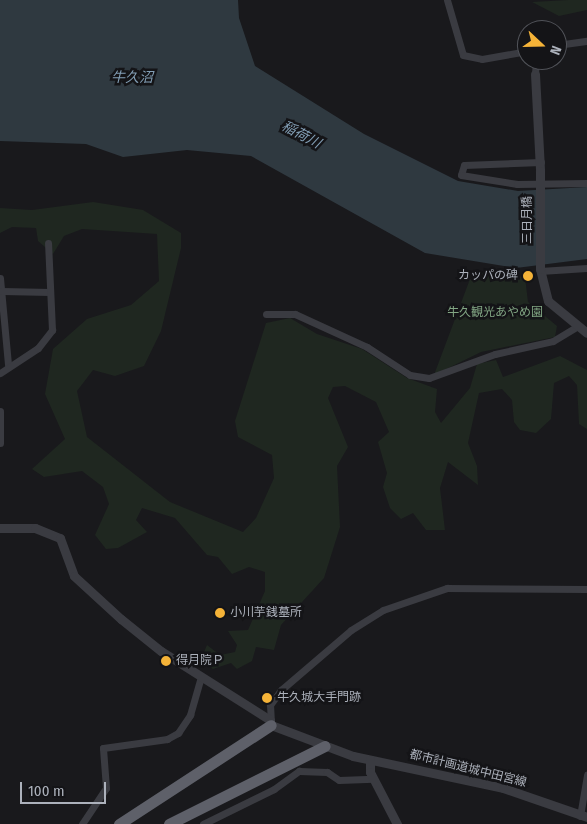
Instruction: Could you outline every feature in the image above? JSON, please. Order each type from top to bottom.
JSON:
[{"type":"highway","points":[[119,824],[270,722]]},
{"type":"highway","points":[[169,824],[325,746]]},
{"type":"street","points":[[448,0],[463,55],[482,59],[517,53]]},
{"type":"street","points":[[567,43],[587,40]]},
{"type":"street","points":[[535,70],[535,74]]},
{"type":"street","name":"三日月橋","points":[[535,74],[540,166],[540,270],[548,301],[587,333]]},
{"type":"street","points":[[540,166],[464,164],[460,175],[517,184],[587,183]]},
{"type":"street","points":[[0,373],[8,365],[38,348],[52,330],[48,243]]},
{"type":"street","points":[[540,270],[587,268]]},
{"type":"street","points":[[0,278],[8,365]]},
{"type":"street","points":[[2,291],[50,292]]},
{"type":"street","points":[[266,314],[295,314],[367,347],[410,375],[429,378],[495,354],[553,341],[578,326]]},
{"type":"street","points":[[0,411],[0,443]]},
{"type":"street","name":"都市計画道城中田宮線","points":[[0,528],[35,528],[60,538],[74,576],[161,651],[270,722],[325,746],[370,760],[503,788],[581,819]]},
{"type":"street","points":[[270,722],[270,705],[281,690],[351,630],[383,610],[447,588],[587,589]]},
{"type":"street","points":[[82,824],[106,788],[103,748],[167,739],[178,733],[190,716],[201,677]]},
{"type":"street","points":[[370,760],[373,779],[397,824]]},
{"type":"street","points":[[203,824],[274,789],[299,771],[327,772],[339,780],[373,779]]},
{"type":"street","points":[[581,819],[587,775]]},
{"type":"green space","points":[[587,0],[587,10],[559,16],[532,2]]},
{"type":"green space","points":[[93,202],[143,210],[181,233],[181,248],[161,331],[144,366],[115,376],[93,370],[77,391],[87,437],[170,502],[243,532],[256,518],[274,478],[272,455],[238,437],[235,421],[266,323],[290,318],[317,334],[362,349],[407,378],[437,389],[435,412],[441,423],[470,388],[477,364],[496,360],[503,377],[560,356],[587,370],[587,429],[579,424],[577,385],[569,376],[554,383],[551,419],[536,433],[520,430],[514,422],[512,400],[502,389],[479,393],[468,443],[477,466],[478,485],[448,462],[440,488],[445,530],[426,530],[413,513],[401,519],[390,508],[383,487],[387,473],[378,442],[389,432],[376,402],[345,386],[333,387],[328,398],[348,447],[337,466],[340,527],[324,578],[281,625],[274,650],[256,647],[252,661],[237,669],[231,663],[213,669],[200,661],[207,645],[220,655],[235,652],[237,645],[228,631],[248,630],[265,591],[265,572],[249,567],[232,574],[218,557],[207,555],[175,518],[142,508],[136,520],[147,532],[118,548],[106,549],[95,535],[109,504],[103,487],[82,471],[44,477],[32,469],[65,439],[45,394],[53,349],[87,319],[131,305],[159,281],[157,234],[82,229],[64,236],[53,254],[38,241],[36,228],[12,227],[0,233],[0,208],[32,210]]},
{"type":"green space","name":"牛久観光あやめ園","points":[[473,271],[525,277],[528,302],[557,326],[555,337],[481,352],[434,375]]},
{"type":"water","name":"牛久沼","points":[[0,0],[238,0],[239,18],[255,66],[364,134],[458,181],[518,191],[587,187],[587,259],[516,268],[425,253],[251,156],[187,150],[123,157],[86,144],[0,141]]},
{"type":"place","name":"カッパの碑","points":[[528,276]]},
{"type":"place","name":"小川芋銭墓所","points":[[220,613]]},
{"type":"place","name":"得月院Ｐ","points":[[166,661]]},
{"type":"place","name":"牛久城大手門跡","points":[[267,698]]},
{"type":"water label","name":"稲荷川","points":[[301,135]]}]
